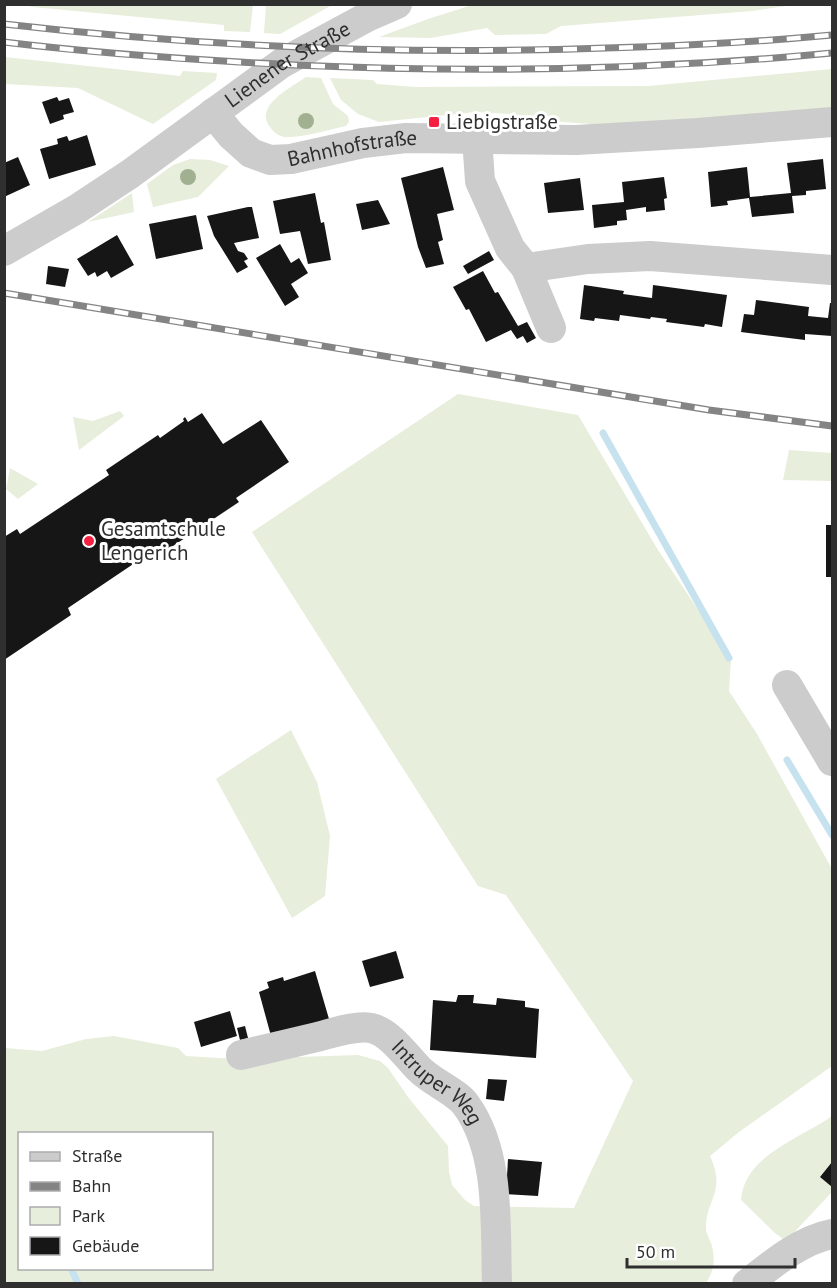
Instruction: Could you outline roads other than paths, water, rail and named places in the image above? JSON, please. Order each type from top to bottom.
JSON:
[{"type":"street","name":"Lienener Straße","points":[[213,112],[282,63],[397,4]]},
{"type":"street","name":"Bahnhofstraße","points":[[213,112],[231,135],[251,153],[270,160],[291,159],[379,140],[477,138],[576,140],[832,122]]},
{"type":"street","points":[[4,251],[78,209],[130,174],[213,112]]},
{"type":"street","points":[[477,138],[480,181],[510,248],[526,268],[551,328]]},
{"type":"street","points":[[526,268],[588,259],[650,256],[832,270]]},
{"type":"street","points":[[788,685],[832,761]]},
{"type":"street","name":"Intruper Weg","points":[[241,1055],[334,1033],[371,1028],[390,1039],[429,1079],[462,1101],[481,1130],[489,1156],[497,1284]]},
{"type":"street","points":[[747,1284],[766,1268],[813,1238],[832,1234]]},
{"type":"waterway","points":[[603,433],[729,658]]},
{"type":"waterway","points":[[787,760],[832,835]]},
{"type":"waterway","points":[[72,1270],[78,1284]]},
{"type":"railway","points":[[4,24],[230,44],[380,50],[634,47],[748,42],[832,35]]},
{"type":"railway","points":[[4,42],[185,59],[429,69],[631,66],[832,53]]},
{"type":"railway","points":[[4,293],[709,410],[832,426]]},
{"type":"place","name":"Liebigstraße","points":[[434,122]]},
{"type":"place","name":"Gesamtschule Lengerich","points":[[89,541]]}]
